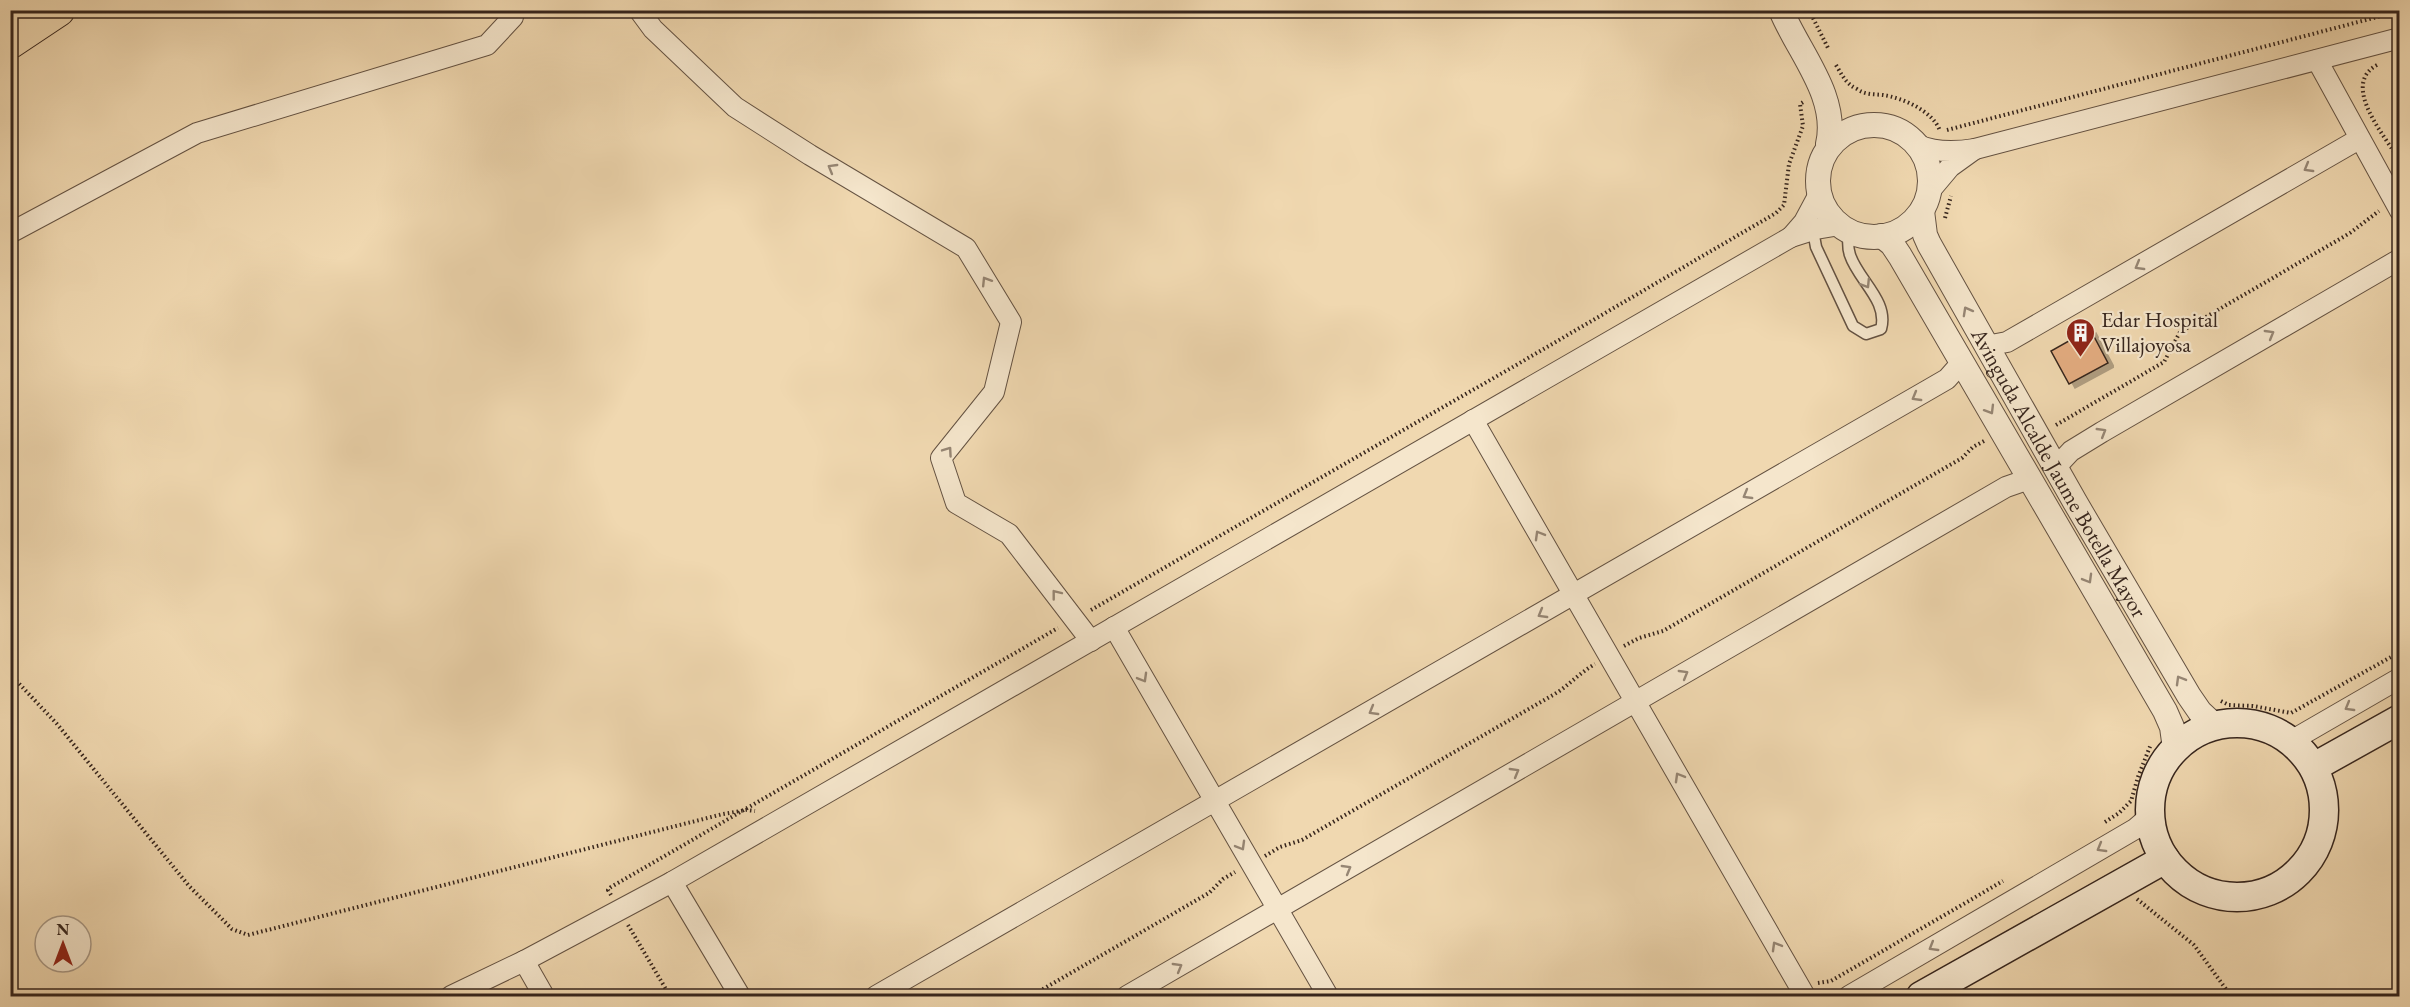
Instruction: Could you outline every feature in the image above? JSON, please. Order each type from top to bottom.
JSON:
[{"type":"highway","points":[[10,42],[58,10]]},
{"type":"main road","points":[[2314,767],[2400,719]]},
{"type":"main road","points":[[2249,724],[2271,730],[2291,741],[2314,767],[2323,792],[2325,819],[2318,845],[2304,867],[2283,885],[2259,895],[2232,897],[2206,892],[2182,879],[2165,859],[2154,839],[2150,816],[2153,788],[2165,761],[2164,745],[2215,726],[2249,724]]},
{"type":"main road","points":[[1921,996],[2165,859]]},
{"type":"street","points":[[10,233],[197,133],[487,45],[513,17],[514,10]]},
{"type":"street","points":[[639,10],[653,29],[735,107],[810,155],[966,248],[1011,322],[994,392],[941,458],[956,503],[1009,534],[1091,641]]},
{"type":"street","points":[[1781,10],[1822,92],[1830,124],[1828,144],[1816,182],[1822,206],[1831,218],[1845,228],[1864,236],[1899,233],[1909,227],[1950,167],[1975,149]]},
{"type":"street","points":[[1828,144],[1852,128],[1869,125],[1891,128],[1928,149],[1946,151],[1975,149],[2400,38]]},
{"type":"street","points":[[2317,60],[2397,206]]},
{"type":"street","points":[[1822,92],[1841,109],[1869,125]]},
{"type":"street","points":[[1986,346],[2007,342],[2359,139]]},
{"type":"street","points":[[1918,145],[1929,165],[1926,201]]},
{"type":"street","points":[[1791,237],[1804,222],[1819,194]]},
{"type":"street","name":"Avinguda Alcalde Jaume Botella Mayor","points":[[1926,201],[1925,235],[1986,346],[2027,417],[2063,459],[2189,696],[2200,712],[2215,726]]},
{"type":"street","points":[[451,996],[524,961],[672,882],[1791,237],[1816,229],[1845,228]]},
{"type":"street","name":"Avinguda Alcalde Jaume Botella Mayor","points":[[1882,236],[1892,244],[1900,256],[2165,711],[2172,727],[2164,745]]},
{"type":"street","points":[[2063,459],[2400,259]]},
{"type":"street","points":[[876,996],[1947,379],[1962,362]]},
{"type":"street","points":[[1473,420],[1804,994]]},
{"type":"street","points":[[1127,996],[2006,487],[2029,479]]},
{"type":"street","points":[[1114,627],[1328,996]]},
{"type":"street","points":[[2291,741],[2400,678]]},
{"type":"street","points":[[1849,996],[2135,829],[2150,816]]},
{"type":"street","points":[[672,882],[740,996]]},
{"type":"street","points":[[524,961],[544,996]]},
{"type":"lane","points":[[1816,229],[1816,248],[1853,326],[1866,334],[1881,328],[1884,317],[1878,302],[1850,255],[1845,228]]},
{"type":"path","points":[[1809,10],[1847,83],[1865,94],[1884,96],[1919,108],[1939,126],[1941,132],[2400,11]]},
{"type":"path","points":[[2380,63],[2368,70],[2362,78],[2361,93],[2400,161]]},
{"type":"path","points":[[670,996],[608,890],[611,887],[1776,213],[1784,205],[1789,164],[1803,126],[1800,104],[1844,78]]},
{"type":"path","points":[[1945,228],[1946,212],[1955,185],[1950,167]]},
{"type":"path","points":[[2056,425],[2164,362],[2180,332],[2350,233],[2367,219],[2397,206]]},
{"type":"path","points":[[2027,417],[2045,407],[2056,425],[2063,459]]},
{"type":"path","points":[[10,410],[15,414],[10,476]]},
{"type":"path","points":[[1031,996],[1209,893],[1223,879],[1281,847],[1302,840],[1558,692],[1580,673],[1639,638],[1663,631],[1962,458],[1973,447],[2002,431]]},
{"type":"path","points":[[2189,696],[2207,687],[2220,701],[2229,705],[2253,706],[2291,713],[2400,652]]},
{"type":"path","points":[[10,674],[57,724],[189,886],[232,929],[248,936],[746,810],[755,811],[768,826]]},
{"type":"path","points":[[2097,827],[2119,813],[2132,801],[2138,777],[2150,752],[2164,745]]},
{"type":"path","points":[[1804,994],[1822,981],[1831,981],[2005,880]]},
{"type":"path","points":[[2138,901],[2194,945],[2231,996]]},
{"type":"building","name":"Edar Hospital Villajoyosa","points":[[2090,329],[2108,363],[2069,384],[2051,351]]},
{"type":"place","name":"Edar Hospital Villajoyosa","points":[[2080,358]]}]
